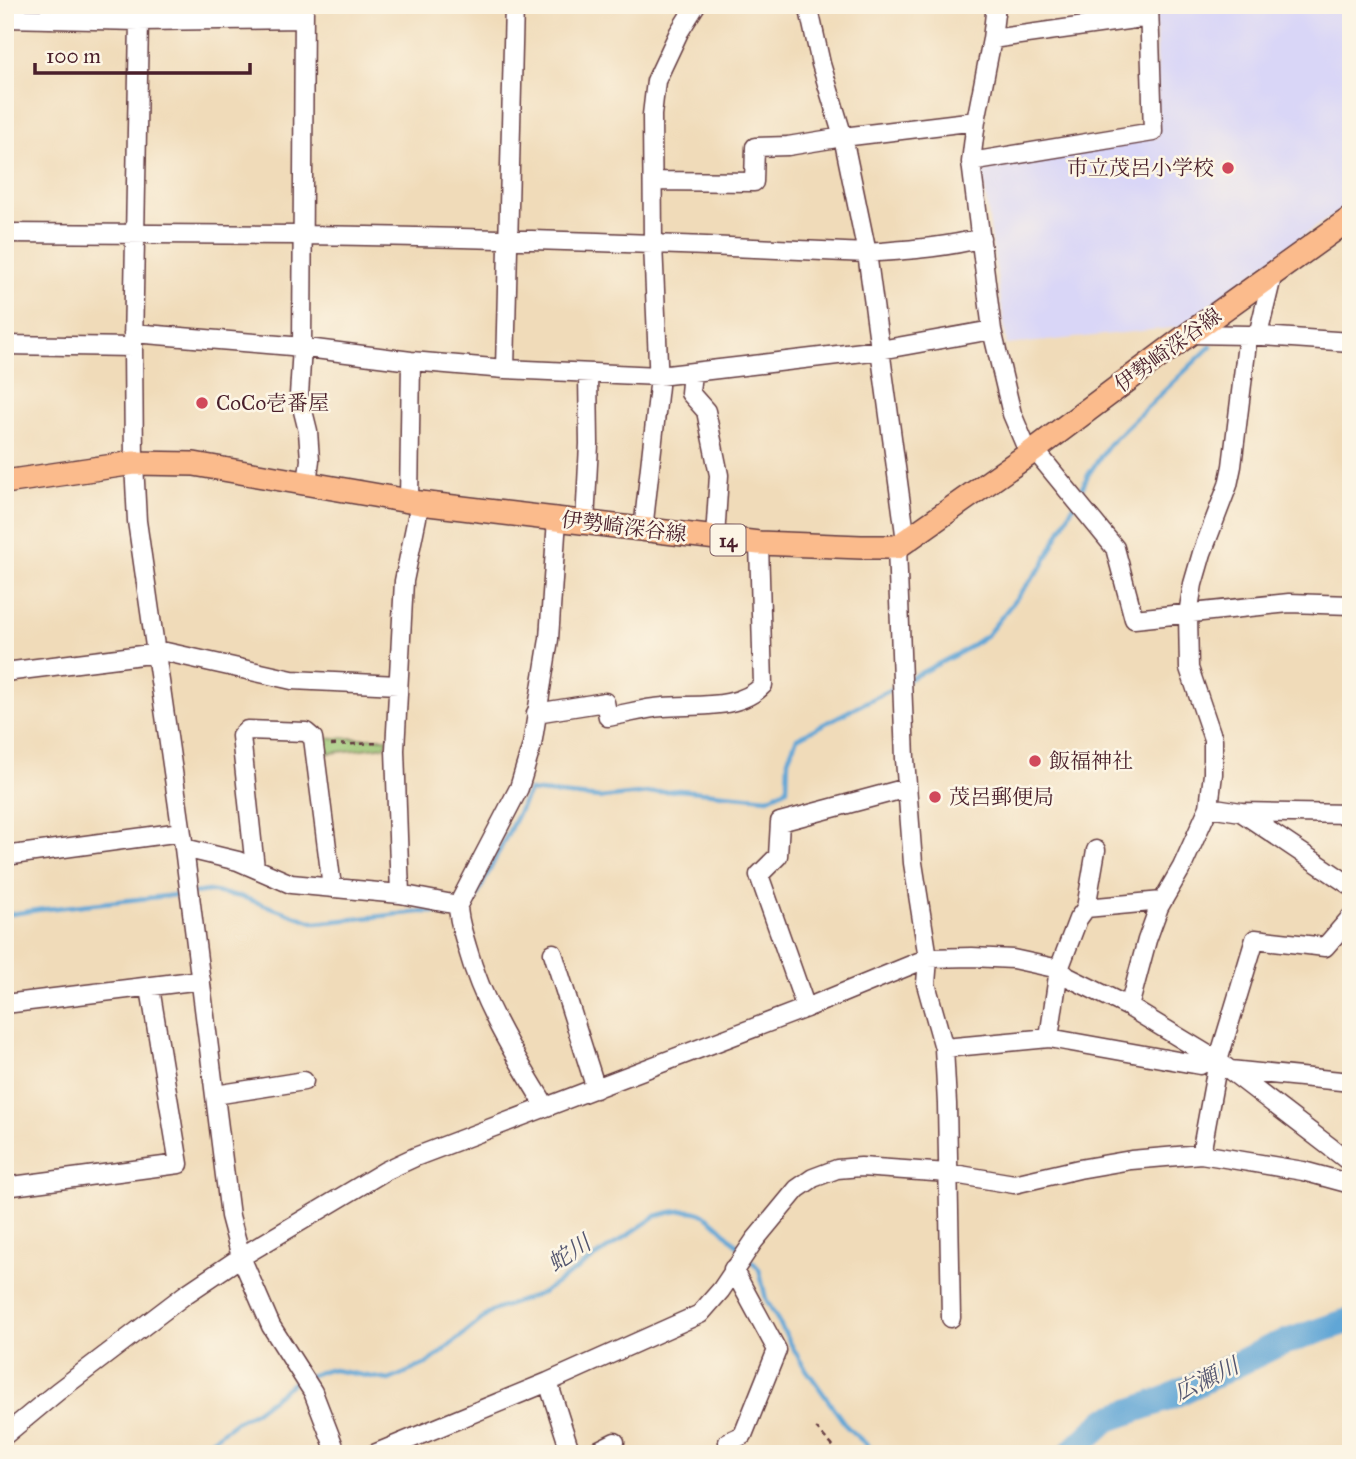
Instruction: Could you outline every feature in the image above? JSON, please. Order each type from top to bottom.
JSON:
[{"type":"main road","name":"伊勢崎深谷線","points":[[5,482],[134,463],[194,464],[414,502],[759,544],[902,544],[1351,218]]},
{"type":"street","points":[[506,369],[514,5]]},
{"type":"street","points":[[643,530],[659,386],[653,243],[652,115],[656,81],[674,40],[696,5]]},
{"type":"street","points":[[808,5],[821,64],[843,137],[867,253],[902,544],[907,788],[913,863],[928,958],[926,984],[944,1048],[951,1318]]},
{"type":"street","points":[[996,5],[971,162],[992,330],[1012,414],[1031,452],[1115,548],[1134,619],[1289,603],[1351,605]]},
{"type":"street","points":[[971,162],[1153,132],[1149,11],[992,39]]},
{"type":"street","points":[[5,18],[138,13],[303,12],[302,347],[299,395],[308,430],[310,460],[307,484]]},
{"type":"street","points":[[138,13],[133,340],[137,521],[183,840],[230,1216],[241,1258],[271,1326],[313,1392],[337,1454]]},
{"type":"street","points":[[653,181],[754,182],[755,147],[788,146],[976,121]]},
{"type":"street","points":[[5,233],[303,235],[653,243],[867,253],[981,238]]},
{"type":"street","points":[[1129,1007],[1147,940],[1162,901],[1182,867],[1209,807],[1213,738],[1189,668],[1188,614],[1202,553],[1228,485],[1253,335],[1273,273]]},
{"type":"street","points":[[5,345],[133,340],[302,347],[411,361],[506,369],[659,376],[880,350],[992,330]]},
{"type":"street","points":[[1189,334],[1253,335],[1351,342]]},
{"type":"street","points":[[400,894],[395,743],[404,581],[414,502],[411,361]]},
{"type":"street","points":[[692,372],[690,393],[706,411],[719,475],[715,538]]},
{"type":"street","points":[[585,523],[589,444],[588,374]]},
{"type":"street","points":[[546,1108],[503,1035],[474,971],[458,916],[458,905],[519,788],[532,745],[549,639],[557,519]]},
{"type":"street","points":[[536,713],[605,702],[608,717],[660,707],[733,702],[757,691],[763,685],[759,544]]},
{"type":"street","points":[[5,672],[166,652],[292,680],[398,685]]},
{"type":"street","points":[[255,868],[241,736],[247,730],[306,732],[313,738],[332,887]]},
{"type":"street","points":[[806,1008],[759,874],[778,856],[780,822],[907,788]]},
{"type":"street","points":[[1209,807],[1241,812],[1351,814]]},
{"type":"street","points":[[1241,812],[1351,886]]},
{"type":"street","points":[[5,856],[183,840],[291,884],[400,894],[458,905]]},
{"type":"street","points":[[1049,1038],[1059,969],[1078,919],[1086,908],[1096,850]]},
{"type":"street","points":[[1086,908],[1162,901]]},
{"type":"street","points":[[1201,1154],[1220,1063],[1255,939],[1325,947],[1351,917]]},
{"type":"street","points":[[553,953],[596,1089]]},
{"type":"street","points":[[5,1435],[164,1310],[241,1258],[385,1171],[928,958],[1013,959],[1059,969],[1068,977],[1129,1007],[1220,1063],[1351,1163]]},
{"type":"street","points":[[5,1004],[201,980]]},
{"type":"street","points":[[5,1187],[179,1164],[150,988]]},
{"type":"street","points":[[944,1048],[1049,1038],[1200,1065],[1220,1063],[1351,1082]]},
{"type":"street","points":[[215,1095],[304,1081]]},
{"type":"street","points":[[374,1454],[548,1382],[701,1314],[754,1241],[797,1189],[813,1178],[837,1169],[861,1167],[948,1173],[1014,1184],[1131,1160],[1201,1154],[1303,1171],[1351,1184]]},
{"type":"street","points":[[728,1442],[743,1435],[777,1350],[733,1269]]},
{"type":"street","points":[[548,1382],[571,1454]]},
{"type":"street","points":[[591,1454],[615,1442]]},
{"type":"path","points":[[314,746],[395,743]]},
{"type":"path","points":[[816,1429],[840,1454]]},
{"type":"shaded area","points":[[1156,5],[1351,5],[1351,204],[1315,227],[1180,327],[1007,345],[981,164],[1158,137]]},
{"type":"green space","points":[[322,738],[388,738],[386,746],[322,754]]},
{"type":"waterway","points":[[1078,497],[1088,475],[1109,444],[1211,346]]},
{"type":"waterway","points":[[907,680],[963,651],[987,635],[1043,565],[1074,504]]},
{"type":"waterway","points":[[461,912],[469,912],[529,791],[600,798],[679,790],[768,798],[787,789],[788,759],[797,738],[899,685]]},
{"type":"waterway","points":[[194,893],[208,891],[242,897],[316,923],[419,912],[453,912]]},
{"type":"waterway","points":[[5,915],[185,894]]},
{"type":"waterway","name":"蛇川","points":[[309,1376],[328,1369],[389,1380],[428,1363],[492,1311],[542,1293],[656,1216],[684,1211],[700,1213],[717,1224],[742,1250]]},
{"type":"waterway","name":"蛇川","points":[[748,1257],[759,1269],[766,1299],[801,1362],[847,1427],[877,1454]]},
{"type":"waterway","name":"広瀬川","points":[[1070,1454],[1106,1420],[1166,1399],[1274,1346],[1351,1320]]},
{"type":"waterway","name":"蛇川","points":[[200,1454],[201,1448],[298,1379]]},
{"type":"place","name":"市立茂呂小学校","points":[[1228,168]]},
{"type":"place","name":"CoCo壱番屋","points":[[202,403]]},
{"type":"place","name":"飯福神社","points":[[1035,761]]},
{"type":"place","name":"茂呂郵便局","points":[[935,797]]}]
